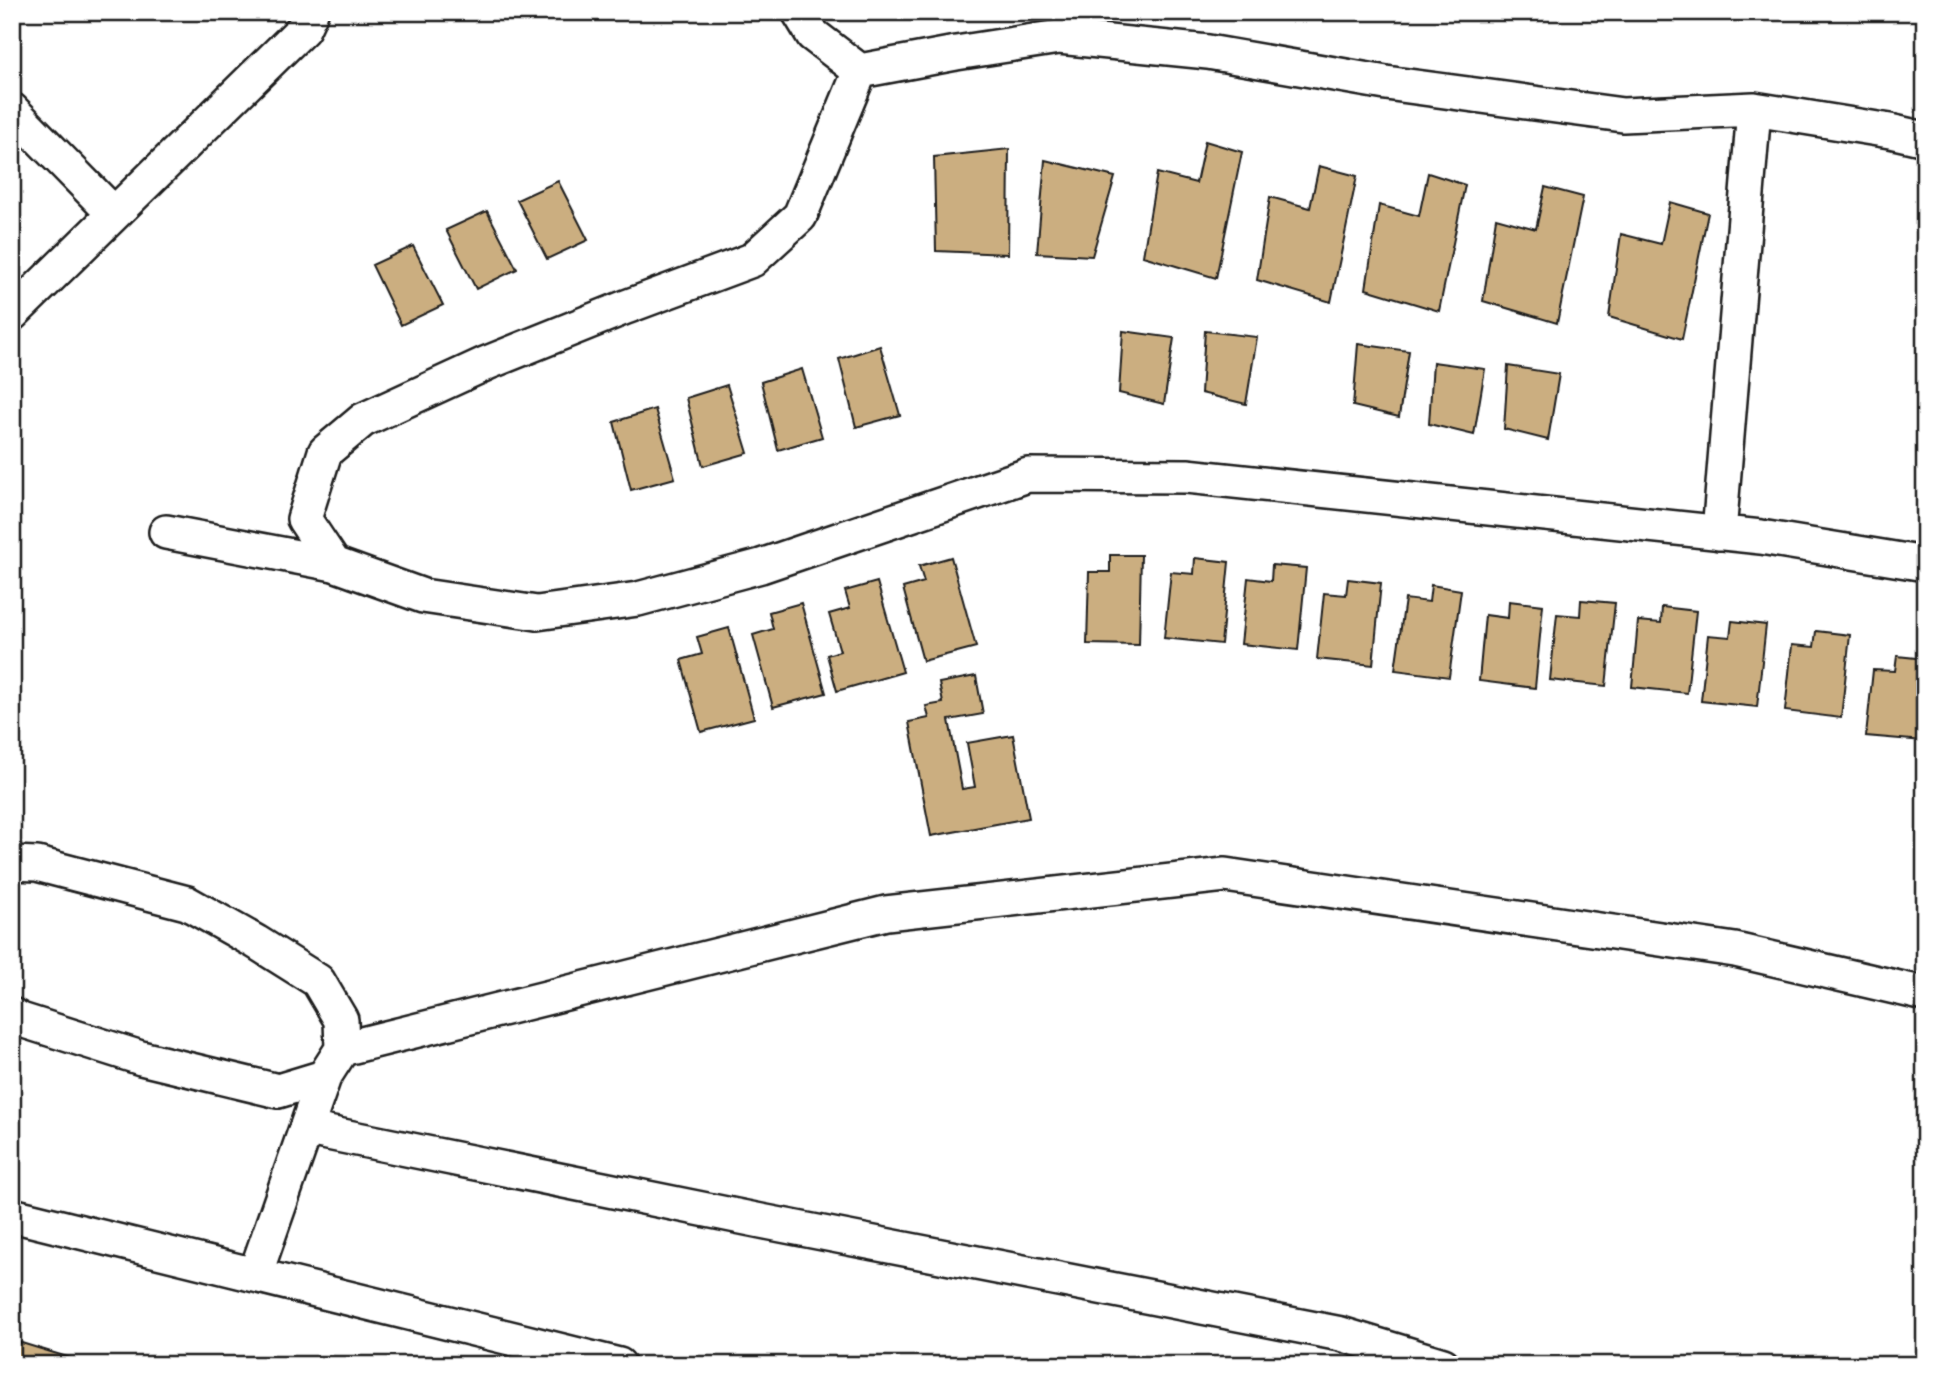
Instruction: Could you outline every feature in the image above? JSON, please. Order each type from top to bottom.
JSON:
[{"type":"street","points":[[12,314],[303,29],[311,12]]},
{"type":"street","points":[[799,12],[813,35],[860,71],[1059,37],[1208,52],[1386,83],[1623,115],[1754,109],[1925,139]]},
{"type":"street","points":[[334,564],[304,519],[324,452],[363,420],[487,363],[752,260],[800,216],[860,71]]},
{"type":"street","points":[[1719,533],[1754,109]]},
{"type":"street","points":[[12,110],[114,214]]},
{"type":"street","points":[[166,531],[334,564],[423,596],[537,613],[638,599],[761,566],[1028,475],[1186,476],[1761,537],[1925,564]]},
{"type":"street","points":[[12,863],[37,864],[187,904],[256,942],[318,981],[341,1020],[342,1049],[324,1077],[255,1275]]},
{"type":"street","points":[[342,1049],[886,913],[1225,875],[1735,950],[1925,994]]},
{"type":"street","points":[[12,1015],[141,1058],[278,1091],[324,1077]]},
{"type":"street","points":[[307,1129],[1342,1334],[1443,1365]]},
{"type":"street","points":[[12,1215],[619,1365]]},
{"type":"building","points":[[1205,141],[1242,152],[1216,278],[1143,256],[1157,173],[1196,183]]},
{"type":"building","points":[[1009,149],[1008,254],[936,251],[934,157]]},
{"type":"building","points":[[1045,160],[1115,177],[1092,256],[1037,253]]},
{"type":"building","points":[[1319,166],[1357,176],[1331,302],[1257,280],[1270,197],[1310,208]]},
{"type":"building","points":[[1428,173],[1465,185],[1439,311],[1366,289],[1379,205],[1419,216]]},
{"type":"building","points":[[558,181],[588,240],[547,259],[517,200]]},
{"type":"building","points":[[1545,187],[1583,197],[1557,323],[1483,301],[1496,218],[1536,229]]},
{"type":"building","points":[[1670,202],[1708,213],[1682,339],[1609,317],[1621,234],[1661,244]]},
{"type":"building","points":[[487,211],[517,269],[476,289],[446,230]]},
{"type":"building","points":[[413,246],[443,305],[401,325],[372,265]]},
{"type":"building","points":[[1123,331],[1174,338],[1164,404],[1119,393]]},
{"type":"building","points":[[1205,331],[1257,337],[1246,404],[1201,393]]},
{"type":"building","points":[[1358,344],[1409,351],[1399,417],[1353,406]]},
{"type":"building","points":[[880,346],[900,415],[856,427],[839,359]]},
{"type":"building","points":[[1433,362],[1485,369],[1474,435],[1429,424]]},
{"type":"building","points":[[1508,366],[1559,374],[1548,440],[1504,429]]},
{"type":"building","points":[[802,369],[822,437],[778,450],[761,382]]},
{"type":"building","points":[[727,385],[748,453],[703,466],[686,398]]},
{"type":"building","points":[[655,409],[675,478],[631,490],[614,422]]},
{"type":"building","points":[[1110,555],[1141,555],[1139,645],[1087,644],[1089,572],[1110,572]]},
{"type":"building","points":[[951,557],[976,647],[923,661],[903,588],[924,582],[919,566]]},
{"type":"building","points":[[1195,558],[1229,562],[1221,644],[1164,638],[1171,572],[1194,574]]},
{"type":"building","points":[[1272,565],[1306,568],[1298,650],[1241,644],[1248,578],[1271,581]]},
{"type":"building","points":[[1348,579],[1381,583],[1373,665],[1317,659],[1324,593],[1346,595]]},
{"type":"building","points":[[877,582],[903,672],[837,691],[827,655],[840,651],[829,614],[850,608],[845,591]]},
{"type":"building","points":[[1431,585],[1461,590],[1449,677],[1395,670],[1405,599],[1429,602]]},
{"type":"building","points":[[1581,600],[1615,603],[1606,686],[1550,680],[1557,614],[1580,616]]},
{"type":"building","points":[[1509,601],[1543,605],[1535,688],[1479,681],[1485,615],[1508,618]]},
{"type":"building","points":[[801,603],[826,693],[773,707],[753,635],[773,629],[769,612]]},
{"type":"building","points":[[1662,607],[1696,611],[1687,693],[1632,687],[1638,621],[1661,623]]},
{"type":"building","points":[[1732,621],[1766,625],[1757,707],[1701,701],[1708,635],[1730,637]]},
{"type":"building","points":[[729,628],[754,718],[701,732],[681,660],[702,654],[697,637]]},
{"type":"building","points":[[1816,631],[1850,635],[1841,718],[1785,711],[1792,645],[1814,647]]},
{"type":"building","points":[[1897,656],[1925,659],[1923,741],[1866,736],[1873,670],[1895,671]]},
{"type":"building","points":[[976,676],[983,714],[949,720],[962,789],[975,787],[967,743],[1013,735],[1029,818],[931,836],[909,722],[929,718],[926,706],[943,703],[939,683]]},
{"type":"building","points":[[15,1341],[77,1360],[76,1365],[12,1365]]}]
